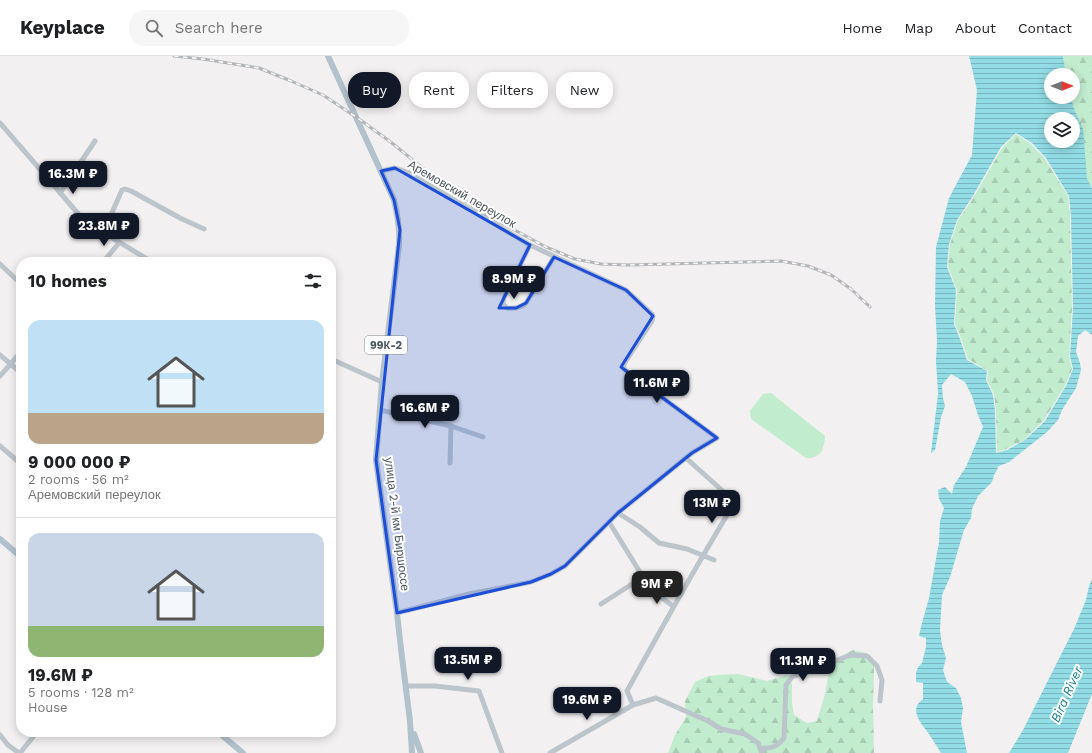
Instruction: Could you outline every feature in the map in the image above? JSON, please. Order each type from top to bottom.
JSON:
[{"type":"main road","name":"улица 2-й км Биршоссе","points":[[328,56],[394,200],[400,230],[382,382],[376,460],[410,721]]},
{"type":"main road","points":[[0,539],[16,553]]},
{"type":"main road","name":"99К-2","points":[[410,721],[412,753]]},
{"type":"main road","name":"99К-2","points":[[410,721],[415,740],[421,753]]},
{"type":"main road","points":[[224,737],[243,753]]},
{"type":"street","points":[[0,123],[81,217],[91,226],[144,257]]},
{"type":"street","points":[[60,193],[95,141]]},
{"type":"street","name":"Аремовский переулок","points":[[381,171],[395,168],[407,172],[530,245],[626,290],[653,316],[652,321],[624,364],[624,369],[717,438],[686,458],[618,513],[565,566],[531,582],[469,594],[397,613]]},
{"type":"street","points":[[103,233],[122,190],[125,189],[204,229]]},
{"type":"street","points":[[107,257],[119,242]]},
{"type":"street","points":[[530,245],[504,298],[503,304],[507,308],[516,308],[526,303],[554,257]]},
{"type":"street","points":[[0,264],[16,279]]},
{"type":"street","points":[[0,355],[16,368]]},
{"type":"street","points":[[0,376],[16,358]]},
{"type":"street","points":[[336,361],[382,382]]},
{"type":"street","points":[[380,410],[451,426],[482,437]]},
{"type":"street","points":[[450,462],[451,426]]},
{"type":"street","points":[[0,446],[16,460]]},
{"type":"street","points":[[633,704],[627,691],[702,555],[735,502],[686,458]]},
{"type":"street","points":[[618,513],[640,527],[659,543],[687,548],[714,560]]},
{"type":"street","points":[[609,522],[651,590],[673,606]]},
{"type":"street","points":[[601,604],[643,577]]},
{"type":"street","points":[[550,753],[633,704],[656,698],[708,721],[721,729],[745,734],[758,743],[761,751],[768,749],[779,745],[784,738],[786,685],[792,677],[851,655],[867,656],[877,666],[882,680],[880,701]]},
{"type":"street","points":[[406,686],[435,686],[479,691],[502,753]]},
{"type":"street","points":[[0,736],[8,745],[20,753],[33,737]]},
{"type":"highlighted area","points":[[395,168],[530,245],[499,308],[516,308],[526,303],[554,257],[626,290],[653,316],[621,367],[717,438],[692,453],[618,513],[565,566],[551,574],[531,582],[397,613],[376,460],[400,230],[394,200],[381,171]]},
{"type":"green space","points":[[1063,56],[1092,56],[1092,189],[1087,178],[1080,126],[1080,112],[1076,112],[1073,104],[1080,104],[1080,68],[1065,68]]},
{"type":"green space","points":[[1016,134],[1031,144],[1045,159],[1068,196],[1070,216],[1072,308],[1069,356],[1072,369],[1066,384],[1044,420],[1024,440],[997,452],[996,411],[994,394],[987,380],[988,371],[968,359],[955,324],[957,290],[948,267],[950,244],[958,220],[972,200],[1002,148]]},
{"type":"green space","points":[[771,393],[825,436],[823,449],[818,455],[811,458],[806,458],[751,419],[750,411],[763,394]]},
{"type":"green space","points":[[853,650],[866,653],[873,658],[874,753],[668,753],[675,735],[686,717],[685,701],[695,682],[708,676],[717,675],[738,674],[767,681],[788,675],[792,684],[792,703],[794,715],[807,723],[817,721],[825,694],[830,667],[839,657]]},
{"type":"water","points":[[969,56],[1063,56],[1065,68],[1044,68],[1044,104],[1073,104],[1076,112],[1044,112],[1044,148],[1080,148],[1080,122],[1083,129],[1087,178],[1092,189],[1092,335],[1085,330],[1078,336],[1076,352],[1081,370],[1076,388],[1062,410],[1058,420],[1047,432],[1009,462],[997,467],[998,468],[992,482],[978,496],[972,509],[971,518],[964,530],[950,577],[942,595],[940,630],[946,658],[943,670],[947,682],[956,688],[961,698],[963,708],[961,722],[967,753],[941,753],[920,721],[916,712],[916,708],[923,699],[923,683],[916,682],[916,673],[918,667],[922,663],[926,647],[926,638],[919,636],[929,598],[939,542],[940,521],[944,508],[939,499],[938,490],[945,487],[952,494],[954,485],[966,467],[983,427],[972,396],[965,382],[951,374],[942,385],[945,406],[941,417],[935,450],[931,453],[938,394],[935,306],[936,247],[949,198],[972,155],[977,90]],"holes":[[[1016,133],[1032,143],[1046,158],[1069,196],[1071,216],[1073,308],[1070,356],[1073,369],[1067,384],[1045,421],[1025,440],[1007,450],[996,453],[995,411],[993,395],[986,380],[987,371],[967,360],[954,324],[956,290],[947,267],[949,244],[957,220],[1001,147]]]},
{"type":"water","name":"Bira River","points":[[1092,579],[1092,694],[1068,753],[1009,753],[1023,730],[1074,629],[1086,600]]},
{"type":"railway","points":[[174,56],[259,68],[323,95],[392,143],[448,189],[483,213],[546,247],[575,259],[601,264],[628,265],[781,261],[808,266],[831,275],[851,289],[870,307]]}]
